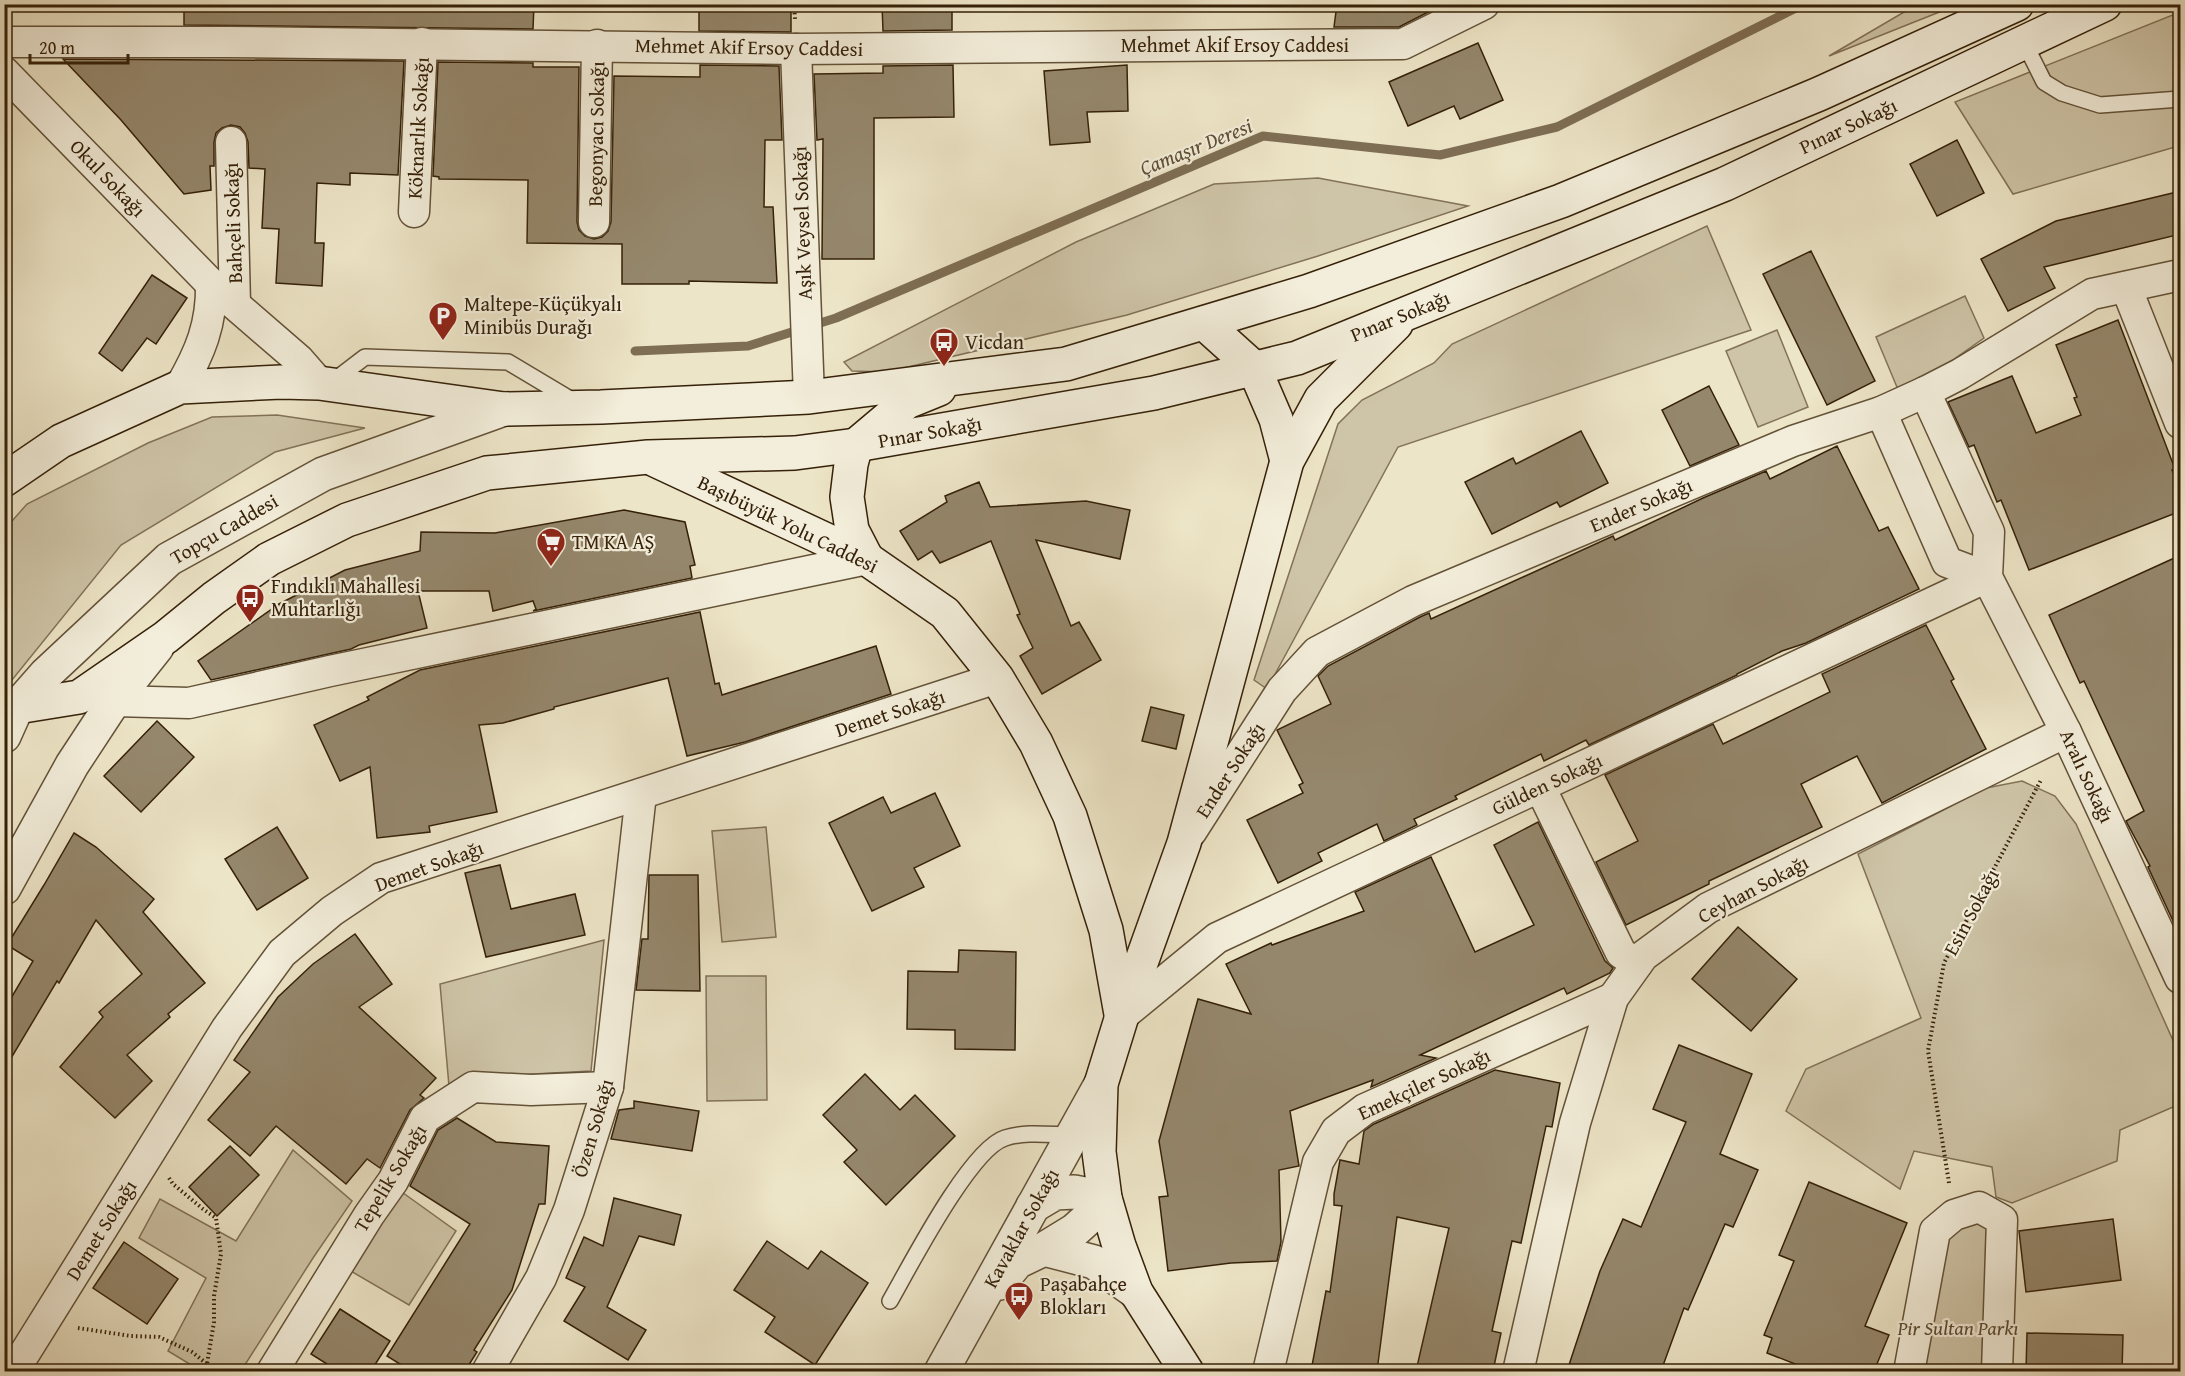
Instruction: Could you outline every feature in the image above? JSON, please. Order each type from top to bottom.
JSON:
[{"type":"main road","name":"Pınar Sokağı","points":[[1204,323],[1309,291],[1561,201],[1819,94],[2017,4]]},
{"type":"main road","name":"Pınar Sokağı","points":[[648,457],[795,453],[856,445],[1154,393],[1297,358],[1725,184],[2104,4]]},
{"type":"main road","points":[[1122,1016],[1184,843],[1287,461],[1320,399],[1408,313]]},
{"type":"main road","points":[[4,480],[61,441],[180,387],[281,382],[323,384],[504,409],[586,408],[809,397],[1066,364],[1204,323],[1254,368],[1276,419],[1287,461]]},
{"type":"main road","points":[[867,559],[852,530],[847,497],[856,445],[907,402],[969,377]]},
{"type":"main road","name":"Topçu Caddesi","points":[[9,717],[46,674],[169,558],[323,474],[504,409]]},
{"type":"main road","points":[[9,717],[79,697],[166,637],[214,598],[269,560],[347,520],[487,473],[648,457]]},
{"type":"main road","name":"Başıbüyük Yolu Caddesi","points":[[648,457],[867,559],[945,613],[997,678],[1036,743],[1070,816],[1106,930],[1122,1016],[1101,1084],[1099,1152],[1105,1198],[1119,1246],[1137,1292],[1186,1371]]},
{"type":"main road","points":[[4,888],[72,765],[114,700],[166,637]]},
{"type":"main road","name":"Kavaklar Sokağı","points":[[941,1371],[1101,1084]]},
{"type":"main road","points":[[964,1330],[1017,1262],[1075,1230],[1095,1212],[1105,1198],[1074,1192],[1055,1193],[1033,1206]]},
{"type":"main road","points":[[1044,1249],[1094,1262],[1137,1292]]},
{"type":"street","name":"Mehmet Akif Ersoy Caddesi","points":[[4,42],[422,43],[796,49],[1403,44],[1484,4]]},
{"type":"street","name":"Köknarlık Sokağı","points":[[414,212],[422,43]]},
{"type":"street","name":"Begonyacı Sokağı","points":[[594,222],[597,45]]},
{"type":"street","name":"Aşık Veysel Sokağı","points":[[796,49],[809,397]]},
{"type":"street","name":"Okul Sokağı","points":[[4,72],[211,284],[323,384]]},
{"type":"street","name":"Bahçeli Sokağı","points":[[231,142],[235,304]]},
{"type":"street","name":"Ender Sokağı","points":[[1184,843],[1282,690],[1317,652],[1424,596],[1793,441],[1881,412],[1925,392],[2092,294],[2181,275]]},
{"type":"street","points":[[180,387],[199,351],[208,326],[212,304],[211,284]]},
{"type":"street","points":[[2126,287],[2181,423]]},
{"type":"street","name":"Aralı Sokağı","points":[[1925,392],[1989,532],[1987,577],[2066,732],[2181,978]]},
{"type":"street","points":[[1881,412],[1947,562],[1987,577]]},
{"type":"street","points":[[114,700],[189,703],[867,559]]},
{"type":"street","name":"Gülden Sokağı","points":[[1122,1016],[1217,938],[1987,577]]},
{"type":"street","name":"Demet Sokağı","points":[[13,1371],[227,1028],[282,953],[332,911],[381,878],[997,678]]},
{"type":"street","name":"Ceyhan Sokağı","points":[[1518,1371],[1569,1143],[1613,998],[1643,956],[1708,909],[2066,732]]},
{"type":"street","points":[[1540,787],[1621,953],[1637,964]]},
{"type":"street","name":"Özen Sokağı","points":[[487,1371],[541,1278],[569,1210],[608,1087],[641,794]]},
{"type":"street","name":"Emekçiler Sokağı","points":[[1268,1371],[1318,1162],[1336,1131],[1365,1109],[1613,998]]},
{"type":"street","name":"Tepelik Sokağı","points":[[273,1371],[369,1215],[393,1181],[425,1118],[473,1088],[531,1090],[608,1087]]},
{"type":"street","points":[[1909,1371],[1935,1231],[1954,1215],[1979,1207],[2002,1220],[1997,1371]]},
{"type":"lane","points":[[2024,42],[2044,82],[2062,93],[2100,105],[2181,99]]},
{"type":"lane","points":[[323,384],[365,357],[508,362],[586,408]]},
{"type":"lane","points":[[890,1300],[956,1187],[988,1148],[1003,1138],[1019,1135],[1073,1135]]},
{"type":"path","name":"Esin Sokağı","points":[[1954,1215],[1928,1051],[1944,963],[2066,732]]},
{"type":"path","points":[[151,1149],[173,1184],[216,1218],[221,1254],[207,1364]]},
{"type":"path","points":[[39,1330],[79,1328],[130,1336],[159,1337],[192,1352],[217,1371]]},
{"type":"green space","points":[[1916,5],[1957,5],[1829,56]]},
{"type":"green space","points":[[2180,12],[2180,148],[2175,147],[2013,194],[1955,102]]},
{"type":"green space","points":[[1318,178],[1468,206],[1318,256],[1127,315],[887,372],[852,371],[844,362],[1076,242],[1214,184]]},
{"type":"green space","points":[[1707,226],[1751,330],[1398,447],[1267,689],[1254,680],[1338,424],[1362,400],[1434,363],[1452,344]]},
{"type":"green space","points":[[1965,296],[1984,338],[1930,376],[1899,392],[1876,337]]},
{"type":"green space","points":[[1777,330],[1808,407],[1758,427],[1726,351]]},
{"type":"green space","points":[[277,415],[365,428],[275,452],[121,545],[12,680],[5,684],[5,529],[27,504],[148,443],[212,417]]},
{"type":"green space","points":[[2022,781],[2055,796],[2076,824],[2180,1056],[2180,1104],[2120,1130],[2117,1161],[2012,1203],[1996,1197],[1992,1167],[1914,1151],[1900,1189],[1786,1111],[1806,1069],[1921,1018],[1858,854],[1986,788]]},
{"type":"green space","points":[[766,827],[776,937],[722,942],[712,831]]},
{"type":"green space","points":[[604,940],[591,1071],[514,1075],[449,1086],[440,984]]},
{"type":"green space","points":[[706,976],[766,976],[767,1100],[707,1101]]},
{"type":"green space","points":[[293,1150],[352,1201],[241,1371],[201,1371],[168,1351],[206,1278],[139,1238],[160,1199],[236,1241]]},
{"type":"green space","points":[[399,1190],[456,1231],[409,1305],[349,1270]]},
{"type":"green space","name":"Pir Sultan Parkı","points":[[1954,1215],[2002,1220],[1997,1371],[1909,1372]]},
{"type":"building","points":[[184,4],[534,4],[533,29],[184,25]]},
{"type":"building","points":[[699,4],[791,4],[791,32],[699,31]]},
{"type":"building","points":[[882,4],[952,4],[952,30],[883,31]]},
{"type":"building","points":[[1337,4],[1444,4],[1399,27],[1334,27]]},
{"type":"building","points":[[1478,43],[1503,100],[1460,119],[1454,106],[1408,126],[1389,82]]},
{"type":"building","points":[[63,59],[404,61],[398,175],[350,173],[350,185],[317,183],[315,243],[324,243],[322,286],[276,283],[279,229],[262,228],[265,169],[249,168],[248,142],[240,127],[231,125],[216,133],[214,166],[210,166],[211,190],[184,194],[121,120]]},
{"type":"building","points":[[438,62],[533,63],[533,67],[579,67],[577,222],[579,230],[585,236],[594,239],[602,237],[608,231],[611,222],[614,76],[700,77],[700,65],[779,66],[782,140],[765,140],[764,207],[773,207],[777,283],[689,281],[689,284],[622,284],[622,244],[527,243],[528,180],[439,179],[433,176]]},
{"type":"building","points":[[953,65],[954,117],[874,118],[874,259],[822,259],[823,139],[817,140],[814,74],[883,73],[883,66]]},
{"type":"building","points":[[1127,65],[1128,111],[1087,112],[1090,142],[1050,145],[1044,71]]},
{"type":"building","points":[[1957,140],[1984,193],[1937,216],[1910,164]]},
{"type":"building","points":[[2181,191],[2181,234],[2044,267],[2055,288],[2008,311],[1981,259],[2056,221]]},
{"type":"building","points":[[1811,251],[1875,381],[1827,405],[1763,274]]},
{"type":"building","points":[[152,275],[187,298],[156,344],[147,338],[122,371],[99,353]]},
{"type":"building","points":[[2118,320],[2175,469],[2172,470],[2181,491],[2181,511],[2029,570],[2001,500],[1997,502],[1974,445],[1969,447],[1948,402],[2012,376],[2036,433],[2081,415],[2074,398],[2077,397],[2056,345]]},
{"type":"building","points":[[1709,386],[1739,445],[1690,466],[1662,410]]},
{"type":"building","points":[[1581,431],[1608,483],[1560,507],[1557,502],[1492,534],[1465,482],[1513,458],[1516,464]]},
{"type":"building","points":[[1837,446],[1879,531],[1888,527],[1919,589],[1806,643],[1782,651],[1737,675],[1589,745],[1586,740],[1544,761],[1541,754],[1455,796],[1457,799],[1414,819],[1417,825],[1384,841],[1377,824],[1318,853],[1322,861],[1278,883],[1247,820],[1303,793],[1299,785],[1303,783],[1277,730],[1331,704],[1318,676],[1328,666],[1429,613],[1431,619],[1613,536],[1615,540],[1766,471],[1770,479]]},
{"type":"building","points":[[979,482],[990,507],[1086,501],[1130,510],[1120,559],[1036,540],[1071,626],[1079,622],[1101,660],[1042,694],[1020,656],[1033,648],[1017,615],[1020,614],[991,541],[940,563],[932,551],[918,560],[900,531],[947,502],[945,496]]},
{"type":"building","points":[[624,510],[685,522],[695,565],[690,566],[692,578],[533,611],[536,609],[533,601],[493,611],[489,591],[418,591],[427,628],[351,649],[211,680],[198,661],[279,604],[345,570],[420,551],[421,532],[495,533]]},
{"type":"building","points":[[2181,555],[2181,938],[2148,867],[2150,866],[2126,821],[2144,811],[2084,681],[2080,683],[2049,615]]},
{"type":"building","points":[[700,612],[715,684],[719,683],[722,695],[876,646],[891,694],[745,742],[687,756],[668,678],[554,707],[554,709],[503,723],[479,725],[497,812],[429,826],[430,832],[377,838],[370,767],[340,781],[314,725],[369,700],[367,697],[420,670]]},
{"type":"building","points":[[1926,625],[1954,679],[1951,681],[1986,749],[1882,803],[1857,756],[1801,784],[1822,827],[1709,881],[1709,884],[1626,925],[1596,862],[1638,841],[1605,775],[1713,724],[1723,744],[1830,692],[1822,674]]},
{"type":"building","points":[[1151,707],[1184,715],[1176,749],[1142,741]]},
{"type":"building","points":[[157,721],[194,757],[141,812],[104,776]]},
{"type":"building","points":[[935,793],[960,846],[914,868],[924,887],[872,911],[829,823],[883,797],[891,813]]},
{"type":"building","points":[[1538,822],[1605,961],[1613,968],[1610,973],[1567,994],[1564,988],[1420,1055],[1436,1058],[1371,1087],[1373,1080],[1290,1111],[1299,1166],[1279,1170],[1281,1242],[1277,1261],[1231,1263],[1168,1271],[1159,1197],[1168,1196],[1159,1141],[1198,999],[1251,1014],[1226,964],[1271,943],[1272,945],[1364,911],[1355,892],[1431,857],[1475,952],[1534,925],[1494,845]]},
{"type":"building","points":[[277,827],[308,878],[257,910],[225,859]]},
{"type":"building","points":[[74,833],[96,847],[154,899],[143,912],[205,983],[168,1014],[170,1017],[127,1055],[152,1081],[115,1118],[60,1067],[103,1017],[99,1012],[142,974],[96,920],[4,1070],[4,1010],[33,961],[7,945]]},
{"type":"building","points":[[500,865],[511,909],[575,894],[585,935],[486,957],[465,873]]},
{"type":"building","points":[[649,875],[698,875],[700,991],[636,990],[642,939],[648,939]]},
{"type":"building","points":[[1738,927],[1797,979],[1751,1031],[1692,979]]},
{"type":"building","points":[[355,934],[392,984],[359,1007],[436,1078],[420,1095],[424,1098],[410,1110],[380,1168],[367,1159],[346,1184],[276,1126],[250,1156],[208,1120],[250,1072],[234,1060],[278,997],[313,964]]},
{"type":"building","points":[[959,950],[1016,952],[1015,1050],[955,1049],[955,1030],[907,1029],[908,971],[958,972]]},
{"type":"building","points":[[1679,1045],[1752,1074],[1720,1154],[1758,1170],[1733,1227],[1725,1224],[1688,1310],[1684,1308],[1661,1371],[1567,1371],[1600,1271],[1623,1219],[1641,1227],[1686,1122],[1653,1109]]},
{"type":"building","points":[[1495,1070],[1560,1083],[1552,1127],[1546,1126],[1521,1243],[1512,1241],[1492,1331],[1501,1333],[1493,1371],[1416,1371],[1449,1228],[1397,1217],[1377,1371],[1311,1371],[1326,1291],[1330,1292],[1342,1206],[1334,1205],[1340,1160],[1359,1164],[1364,1131],[1374,1124]]},
{"type":"building","points":[[865,1074],[900,1110],[915,1095],[955,1136],[886,1205],[844,1162],[857,1150],[823,1115]]},
{"type":"building","points":[[634,1101],[699,1111],[692,1151],[611,1139],[619,1110],[634,1108]]},
{"type":"building","points":[[457,1118],[496,1142],[549,1146],[545,1204],[539,1204],[512,1290],[474,1350],[477,1352],[465,1371],[411,1371],[387,1356],[470,1224],[410,1186],[438,1130]]},
{"type":"building","points":[[230,1146],[259,1175],[217,1216],[189,1187]]},
{"type":"building","points":[[1809,1182],[1907,1223],[1865,1326],[1889,1335],[1874,1371],[1813,1371],[1767,1353],[1772,1338],[1764,1335],[1794,1261],[1779,1255]]},
{"type":"building","points":[[614,1198],[681,1215],[674,1245],[639,1236],[607,1307],[646,1330],[628,1360],[564,1321],[585,1287],[566,1278],[584,1237],[603,1246]]},
{"type":"building","points":[[2113,1219],[2121,1280],[2026,1292],[2019,1231]]},
{"type":"building","points":[[767,1241],[808,1269],[821,1251],[868,1283],[815,1365],[765,1332],[775,1317],[734,1290]]},
{"type":"building","points":[[124,1242],[178,1279],[147,1324],[93,1288]]},
{"type":"building","points":[[340,1309],[390,1341],[371,1371],[338,1371],[311,1354]]},
{"type":"building","points":[[2027,1333],[2123,1335],[2122,1371],[2026,1371]]},
{"type":"waterway","name":"Çamaşır Deresi","points":[[635,351],[748,346],[836,318],[1263,136],[1440,155],[1557,127],[1804,4]]},
{"type":"place","name":"Maltepe-Küçükyalı Minibüs Durağı","points":[[443,342]]},
{"type":"place","name":"Vicdan","points":[[944,368]]},
{"type":"place","name":"TM KA AŞ","points":[[551,568]]},
{"type":"place","name":"Fındıklı Mahallesi Muhtarlığı","points":[[250,624]]},
{"type":"place","name":"Paşabahçe Blokları","points":[[1019,1322]]}]
